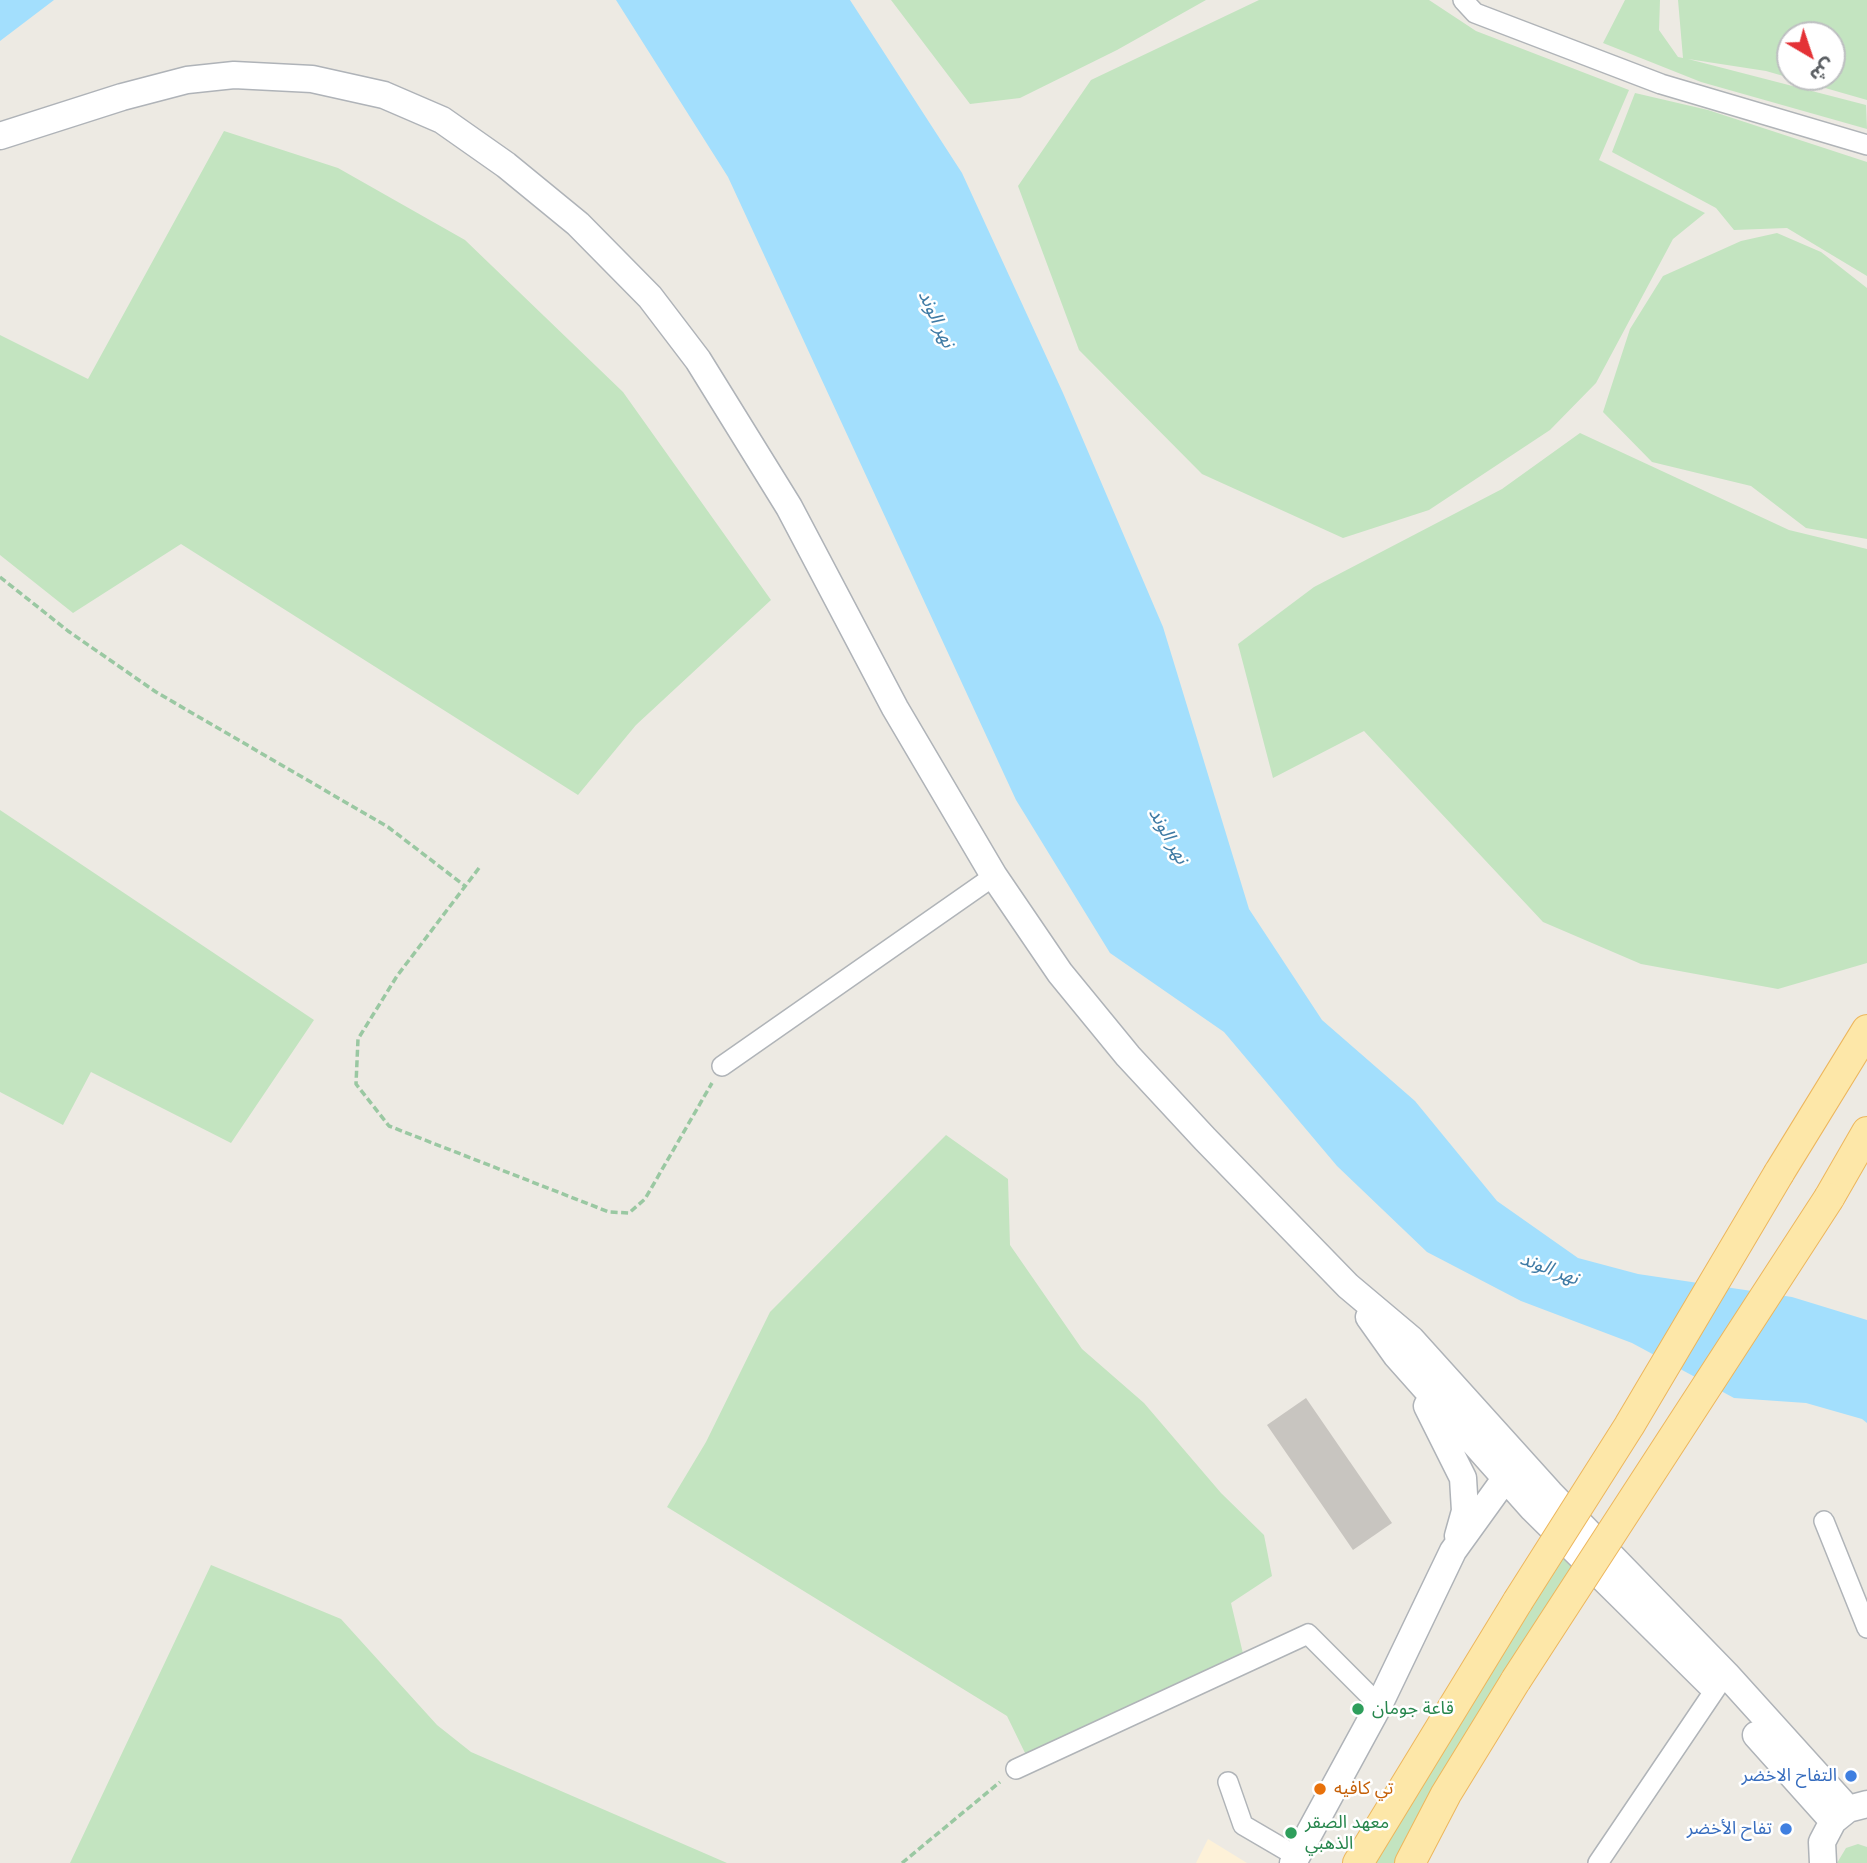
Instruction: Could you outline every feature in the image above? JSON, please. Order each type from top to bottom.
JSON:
[{"type":"main road","points":[[1358,1863],[1518,1601],[1629,1426],[1867,1030]]},
{"type":"main road","points":[[1410,1863],[1446,1794],[1516,1680],[1829,1198],[1867,1132]]},
{"type":"street","points":[[1463,0],[1475,13],[1661,84],[1867,145]]},
{"type":"street","points":[[0,136],[155,87],[209,77],[258,75],[312,79],[384,95],[442,120],[481,146],[553,202],[616,260],[657,305],[698,360],[789,507],[895,708],[994,876],[1060,973],[1128,1056],[1348,1286],[1411,1339],[1512,1468]]},
{"type":"street","points":[[722,1066],[994,876]]},
{"type":"street","points":[[1228,1782],[1243,1825],[1294,1860],[1379,1705],[1453,1551],[1465,1511],[1463,1478],[1434,1418],[1396,1355],[1348,1286]]},
{"type":"street","points":[[1396,1355],[1512,1468],[1720,1681],[1851,1810]]},
{"type":"street","points":[[1453,1551],[1512,1468]]},
{"type":"street","points":[[1824,1521],[1867,1628]]},
{"type":"street","points":[[1016,1769],[1308,1634],[1379,1705]]},
{"type":"street","points":[[1598,1863],[1720,1681]]},
{"type":"street","points":[[1819,1860],[1822,1842],[1851,1810],[1867,1784]]},
{"type":"path","points":[[0,577],[68,631],[156,692],[388,827],[465,886]]},
{"type":"path","points":[[479,868],[397,975],[358,1040],[356,1084],[389,1126],[609,1212],[629,1213],[645,1199],[722,1066]]},
{"type":"path","points":[[902,1863],[1016,1769]]},
{"type":"shaded area","points":[[1208,1839],[1247,1863],[1196,1863]]},
{"type":"green space","points":[[891,0],[1206,0],[1117,50],[1020,98],[970,104]]},
{"type":"green space","points":[[1259,0],[1429,0],[1476,31],[1629,90],[1599,160],[1705,213],[1673,239],[1596,383],[1550,430],[1429,510],[1343,538],[1202,474],[1079,350],[1018,186],[1091,80]]},
{"type":"green space","points":[[1625,0],[1660,0],[1659,30],[1678,57],[1683,58],[1678,0],[1867,0],[1867,100],[1836,91],[1846,91],[1846,21],[1776,21],[1776,74],[1688,59],[1776,82],[1776,91],[1812,91],[1866,105],[1867,129],[1701,82],[1603,43]]},
{"type":"green space","points":[[1635,93],[1708,110],[1867,162],[1867,276],[1787,228],[1734,230],[1716,208],[1612,152]]},
{"type":"green space","points":[[224,131],[338,168],[465,240],[623,392],[771,600],[636,725],[578,795],[181,544],[73,613],[0,555],[0,335],[88,379]]},
{"type":"green space","points":[[1777,233],[1821,252],[1867,288],[1867,539],[1806,528],[1751,486],[1652,462],[1603,412],[1630,329],[1663,276],[1741,241]]},
{"type":"green space","points":[[1580,433],[1789,530],[1867,549],[1867,963],[1778,989],[1641,964],[1543,922],[1364,731],[1273,778],[1238,644],[1314,587],[1502,489]]},
{"type":"green space","points":[[0,810],[314,1020],[231,1143],[91,1072],[63,1125],[0,1092]]},
{"type":"green space","points":[[946,1135],[1008,1179],[1010,1245],[1082,1349],[1144,1403],[1221,1493],[1264,1535],[1272,1576],[1231,1603],[1245,1662],[1055,1756],[1025,1753],[1007,1716],[667,1507],[706,1442],[770,1312]]},
{"type":"green space","points":[[1577,1534],[1590,1543],[1460,1746],[1394,1863],[1371,1863]]},
{"type":"green space","points":[[211,1565],[341,1619],[437,1725],[471,1752],[727,1863],[70,1863]]},
{"type":"green space","points":[[1858,1844],[1867,1847],[1867,1863],[1837,1863],[1846,1848]]},
{"type":"water","points":[[0,0],[54,0],[0,41]]},
{"type":"water","name":"نهر الوند","points":[[616,0],[850,0],[962,173],[1063,393],[1163,627],[1249,909],[1322,1020],[1415,1101],[1497,1201],[1578,1258],[1638,1274],[1792,1297],[1867,1320],[1867,1423],[1862,1419],[1806,1403],[1734,1398],[1632,1343],[1521,1301],[1427,1252],[1337,1166],[1224,1032],[1110,953],[1016,800],[728,177]]},
{"type":"building","points":[[1306,1398],[1392,1523],[1353,1550],[1267,1425]]},
{"type":"place","name":"قاعة جومان","points":[[1358,1709]]},
{"type":"place","name":"التفاح الاخضر","points":[[1851,1776]]},
{"type":"place","name":"تي كافيه","points":[[1320,1789]]},
{"type":"place","name":"تفاح الأخضر","points":[[1786,1829]]},
{"type":"place","name":"معهد الصقر الذهبي","points":[[1291,1833]]}]
